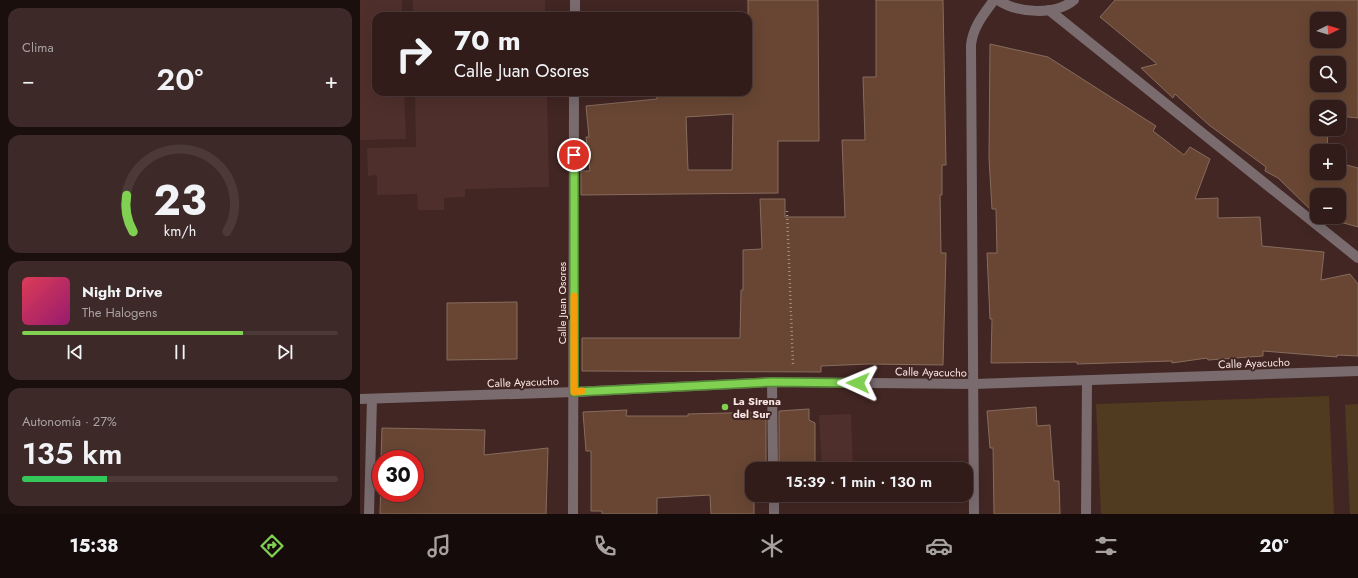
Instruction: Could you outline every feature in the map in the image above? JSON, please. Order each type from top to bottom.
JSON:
[{"type":"street","points":[[574,12],[575,0]]},
{"type":"street","points":[[974,514],[971,46],[972,35],[978,23],[994,0]]},
{"type":"street","points":[[998,0],[1004,4],[1026,11],[1049,10],[1074,0]]},
{"type":"street","points":[[1049,10],[1358,258]]},
{"type":"street","name":"Calle Juan Osores","points":[[573,514],[574,96]]},
{"type":"street","name":"Calle Ayacucho","points":[[360,399],[574,392],[772,382],[974,384],[1358,371]]},
{"type":"street","points":[[1086,514],[1087,381]]},
{"type":"street","points":[[772,382],[774,462]]},
{"type":"street","points":[[369,514],[372,399]]},
{"type":"street","points":[[774,502],[774,514]]},
{"type":"path","points":[[787,211],[793,383]]},
{"type":"shaded area","points":[[360,0],[402,0],[402,12],[372,12],[372,96],[404,96],[406,139],[360,140]]},
{"type":"shaded area","points":[[413,0],[545,0],[545,12],[413,12]]},
{"type":"shaded area","points":[[415,96],[547,96],[549,187],[465,189],[465,197],[444,198],[444,210],[418,210],[417,194],[377,195],[377,175],[368,176],[367,148],[416,147]]},
{"type":"shaded area","points":[[1329,396],[1334,514],[1101,514],[1096,404]]},
{"type":"shaded area","points":[[1358,404],[1358,514],[1350,514],[1345,405]]},
{"type":"shaded area","points":[[851,414],[853,462],[822,462],[819,415]]},
{"type":"building","points":[[748,0],[818,0],[819,141],[778,141],[778,193],[581,195],[581,171],[590,171],[586,137],[589,137],[586,106],[657,99],[657,96],[752,96],[752,12],[748,12]],"holes":[[[733,114],[732,170],[688,170],[686,117]]]},
{"type":"building","points":[[876,0],[943,0],[946,165],[942,165],[942,195],[940,195],[941,253],[946,253],[943,365],[868,364],[821,366],[821,372],[582,371],[582,338],[740,338],[741,290],[743,290],[743,250],[762,249],[760,199],[785,199],[785,217],[845,217],[842,140],[865,140],[863,77],[876,77]]},
{"type":"building","points":[[1115,0],[1358,0],[1358,118],[1346,117],[1346,100],[1310,100],[1310,136],[1328,136],[1327,144],[1310,144],[1310,180],[1346,180],[1346,165],[1358,168],[1358,227],[1346,224],[1346,188],[1310,188],[1310,209],[1278,178],[1265,171],[1266,167],[1209,125],[1175,94],[1173,98],[1141,68],[1157,64],[1100,17]]},
{"type":"building","points":[[990,44],[1048,57],[1156,126],[1153,131],[1184,155],[1190,147],[1210,159],[1195,199],[1218,198],[1218,218],[1260,217],[1262,246],[1324,252],[1321,280],[1350,274],[1358,284],[1358,356],[1337,355],[1337,357],[1263,351],[1263,356],[1208,360],[1207,358],[1172,363],[1172,361],[1077,364],[1077,362],[991,363],[992,319],[990,319],[987,253],[997,253],[996,209],[992,209],[989,158]]},
{"type":"building","points":[[517,302],[517,359],[447,360],[447,303]]},
{"type":"building","points":[[1036,407],[1037,426],[1050,425],[1054,481],[1059,481],[1060,514],[994,514],[993,448],[990,448],[987,411]]},
{"type":"building","points":[[809,409],[809,420],[815,423],[815,462],[779,462],[779,411]]},
{"type":"building","points":[[627,410],[626,416],[688,416],[688,414],[766,412],[766,462],[745,462],[745,502],[754,502],[754,514],[711,514],[710,495],[657,498],[657,514],[602,514],[602,511],[591,511],[591,451],[586,451],[583,412]]},
{"type":"building","points":[[382,428],[485,430],[484,455],[548,448],[546,514],[380,514],[380,502],[424,502],[424,450],[381,450]]},
{"type":"slow traffic","points":[[574,296],[574,392],[582,391]]},
{"type":"place","name":"La Sirena del Sur","points":[[725,407]]},
{"type":"route","points":[[574,155],[574,392],[772,382],[858,383]]}]
